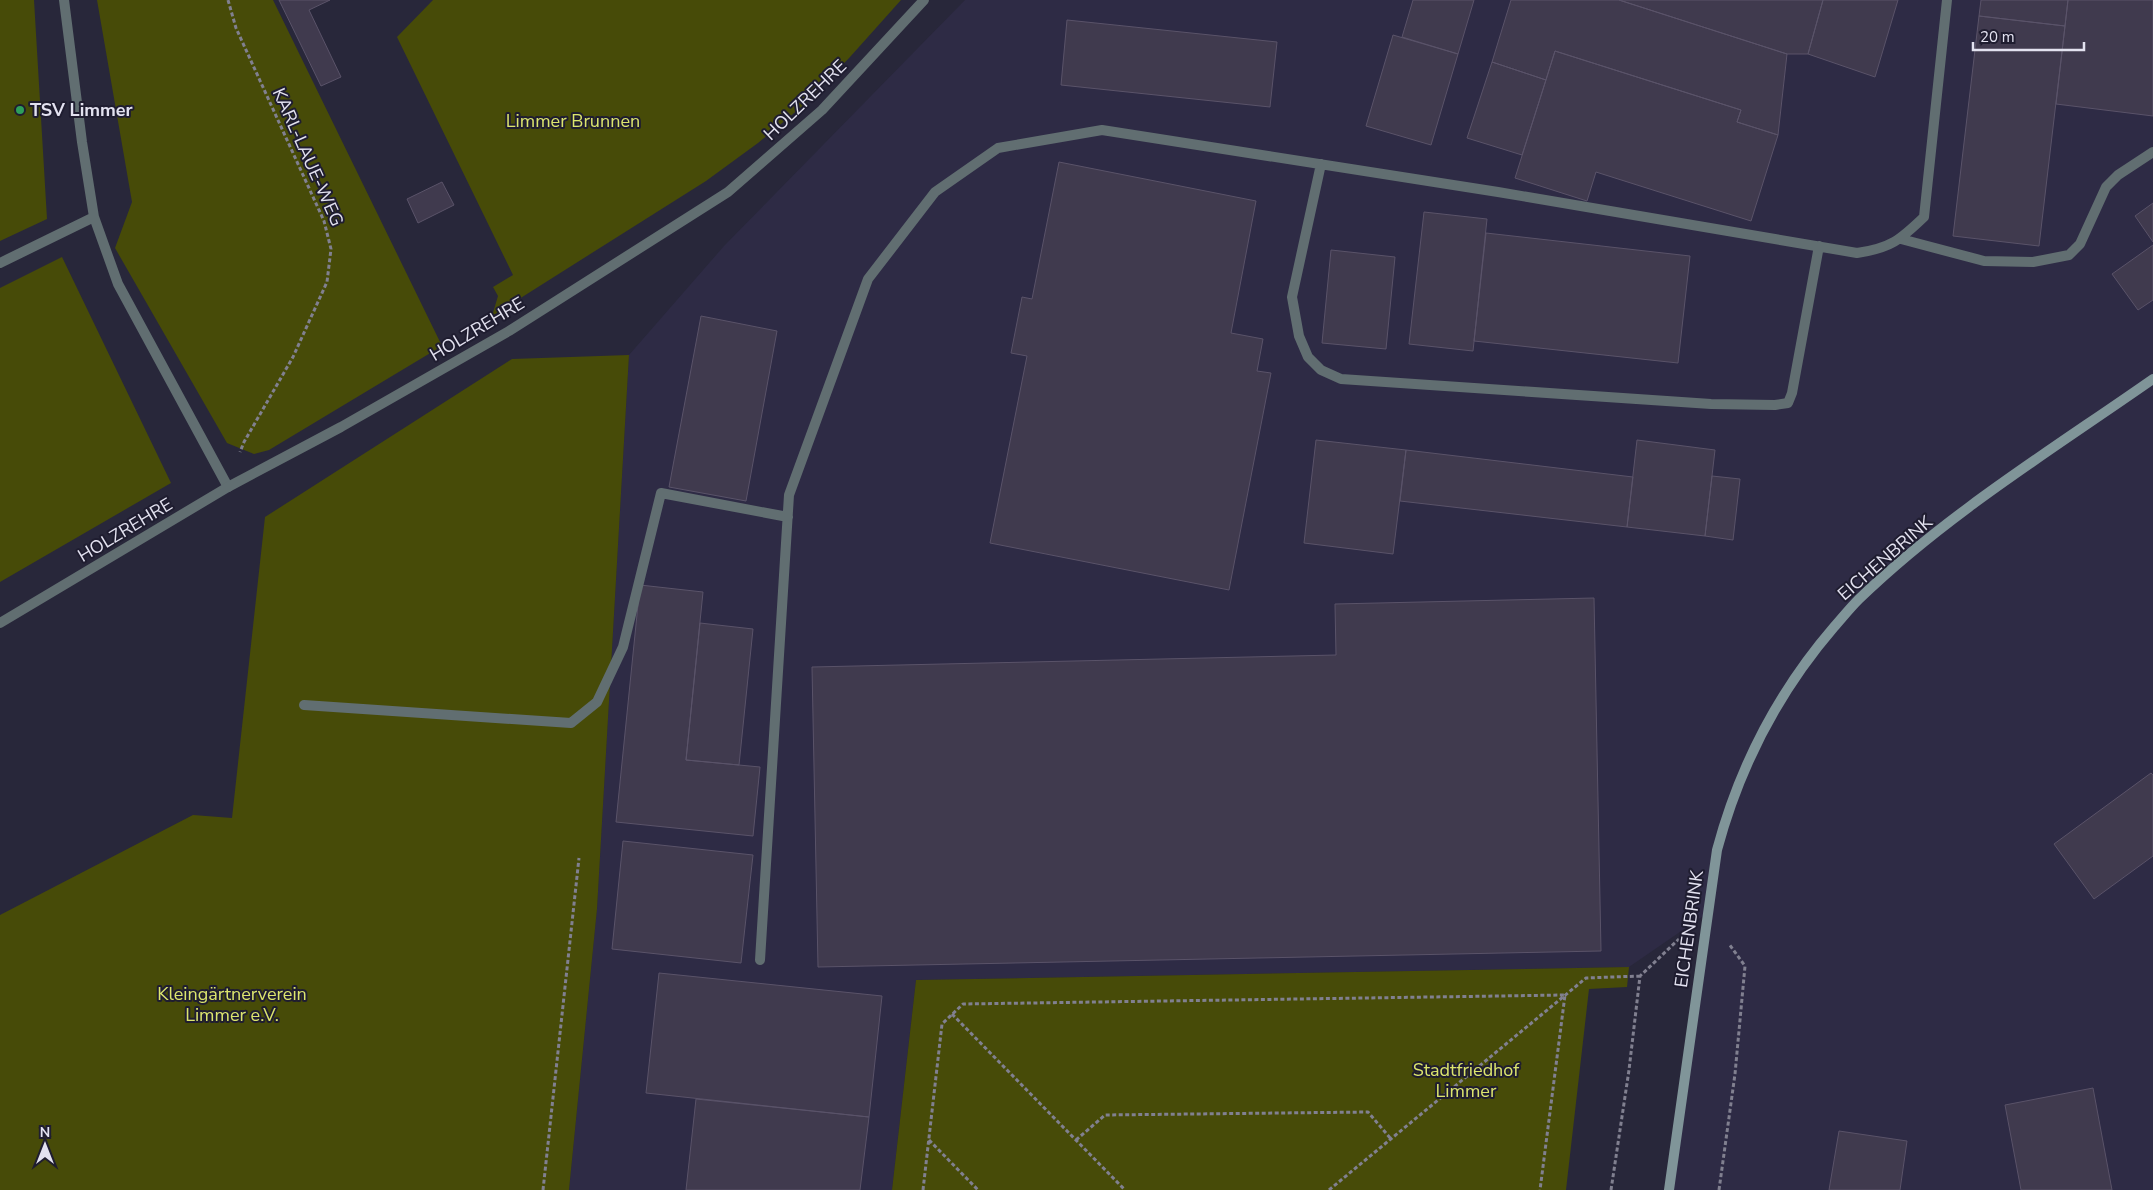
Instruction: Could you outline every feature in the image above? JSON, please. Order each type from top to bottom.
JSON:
[{"type":"main road","name":"EICHENBRINK","points":[[1669,1190],[1706,913],[1717,850],[1727,812],[1745,766],[1768,719],[1811,654],[1858,600],[1918,548],[1995,489],[2153,379]]},
{"type":"street","points":[[64,0],[82,142],[94,217],[118,284],[228,488]]},
{"type":"street","name":"HOLZREHRE","points":[[0,623],[228,488],[341,427],[509,331],[728,192],[822,110],[924,0]]},
{"type":"street","points":[[760,960],[789,495],[868,279],[935,192],[998,148],[1102,130],[1498,192],[1857,253],[1879,250],[1901,239],[1924,217],[1947,0]]},
{"type":"street","points":[[1901,239],[1984,261],[2033,262],[2069,255],[2084,236],[2106,187],[2118,175],[2153,152]]},
{"type":"street","points":[[1320,164],[1292,297],[1298,336],[1308,357],[1321,370],[1341,379],[1710,404],[1775,405],[1788,403],[1792,393],[1819,246]]},
{"type":"street","points":[[0,263],[94,217]]},
{"type":"street","points":[[304,705],[571,723],[597,702],[623,647],[661,493],[788,517]]},
{"type":"path","name":"KARL-LAUE-WEG","points":[[228,0],[236,28],[324,221],[331,250],[327,282],[293,357],[244,442],[228,488]]},
{"type":"path","points":[[543,1190],[579,858]]},
{"type":"path","points":[[1611,1190],[1629,1070],[1640,976],[1706,913],[1745,966],[1735,1074],[1719,1190]]},
{"type":"path","points":[[1329,1190],[1586,978],[1640,976]]},
{"type":"path","points":[[923,1190],[942,1024],[963,1004],[1565,995]]},
{"type":"path","points":[[1540,1190],[1565,995]]},
{"type":"path","points":[[952,1014],[1126,1190]]},
{"type":"path","points":[[1076,1140],[1105,1115],[1368,1112],[1391,1139]]},
{"type":"path","points":[[929,1140],[978,1190]]},
{"type":"shaded area","points":[[965,0],[2153,0],[2153,1190],[1669,1190],[1706,914],[1629,967],[916,980],[892,1190],[569,1190],[597,909],[629,355],[724,246]]},
{"type":"green space","name":"TSV Limmer","points":[[0,0],[34,0],[47,219],[0,241]]},
{"type":"green space","points":[[97,0],[273,0],[442,346],[269,450],[254,454],[227,443],[115,248],[132,202]]},
{"type":"green space","name":"Limmer Brunnen","points":[[433,0],[901,0],[806,103],[758,143],[706,181],[492,316],[498,296],[493,287],[513,275],[397,37]]},
{"type":"green space","points":[[62,257],[171,483],[0,582],[0,288]]},
{"type":"green space","name":"Kleingärtnerverein Limmer e.V.","points":[[629,355],[597,909],[569,1190],[0,1190],[0,915],[193,815],[232,818],[265,517],[512,359]]},
{"type":"green space","name":"Stadtfriedhof Limmer","points":[[1629,967],[1627,987],[1589,989],[1566,1190],[892,1190],[916,980]]},
{"type":"building","points":[[279,0],[330,0],[309,10],[341,77],[321,86]]},
{"type":"building","points":[[1413,0],[1474,0],[1458,54],[1402,37]]},
{"type":"building","points":[[1511,0],[1619,0],[1787,54],[1778,135],[1737,122],[1741,110],[1555,51],[1546,80],[1492,62]]},
{"type":"building","points":[[1619,0],[1823,0],[1808,54],[1787,54]]},
{"type":"building","points":[[1823,0],[1898,0],[1875,77],[1808,54]]},
{"type":"building","points":[[1981,0],[2068,0],[2065,26],[1979,16]]},
{"type":"building","points":[[2068,0],[2153,0],[2153,116],[2056,104]]},
{"type":"building","points":[[1979,16],[2065,26],[2039,246],[1953,236]]},
{"type":"building","points":[[1067,20],[1277,42],[1270,107],[1061,85]]},
{"type":"building","points":[[1393,35],[1458,54],[1431,145],[1366,126]]},
{"type":"building","points":[[1555,51],[1741,110],[1737,122],[1778,135],[1751,221],[1596,172],[1587,201],[1515,178]]},
{"type":"building","points":[[1492,62],[1546,80],[1522,155],[1467,138]]},
{"type":"building","points":[[1059,162],[1256,201],[1231,333],[1263,339],[1257,371],[1271,373],[1229,590],[990,543],[1027,356],[1011,353],[1022,297],[1032,299]]},
{"type":"building","points":[[442,182],[454,205],[418,223],[407,199]]},
{"type":"building","points":[[2153,203],[2153,242],[2135,216]]},
{"type":"building","points":[[1424,212],[1487,219],[1473,351],[1409,344]]},
{"type":"building","points":[[1486,233],[1690,256],[1678,363],[1474,341]]},
{"type":"building","points":[[2153,245],[2153,300],[2138,310],[2112,274]]},
{"type":"building","points":[[1331,250],[1395,257],[1386,349],[1322,343]]},
{"type":"building","points":[[701,316],[777,331],[746,501],[669,487]]},
{"type":"building","points":[[1316,440],[1406,450],[1393,554],[1304,543]]},
{"type":"building","points":[[1637,440],[1715,450],[1705,536],[1627,527]]},
{"type":"building","points":[[1406,450],[1633,477],[1627,527],[1400,501]]},
{"type":"building","points":[[1712,476],[1740,479],[1733,540],[1705,536]]},
{"type":"building","points":[[640,585],[703,592],[686,760],[760,767],[753,836],[616,822]]},
{"type":"building","points":[[1594,598],[1601,951],[818,967],[812,667],[1336,655],[1335,604]]},
{"type":"building","points":[[700,623],[753,629],[739,765],[686,760]]},
{"type":"building","points":[[2151,773],[2153,775],[2153,856],[2094,899],[2054,844]]},
{"type":"building","points":[[623,841],[753,855],[741,963],[612,949]]},
{"type":"building","points":[[659,973],[882,996],[869,1117],[646,1093]]},
{"type":"building","points":[[2093,1088],[2112,1190],[2021,1190],[2005,1105]]},
{"type":"building","points":[[696,1099],[869,1117],[860,1190],[686,1190]]},
{"type":"building","points":[[1839,1131],[1907,1141],[1900,1190],[1829,1190]]},
{"type":"place","name":"TSV Limmer","points":[[20,110]]}]
